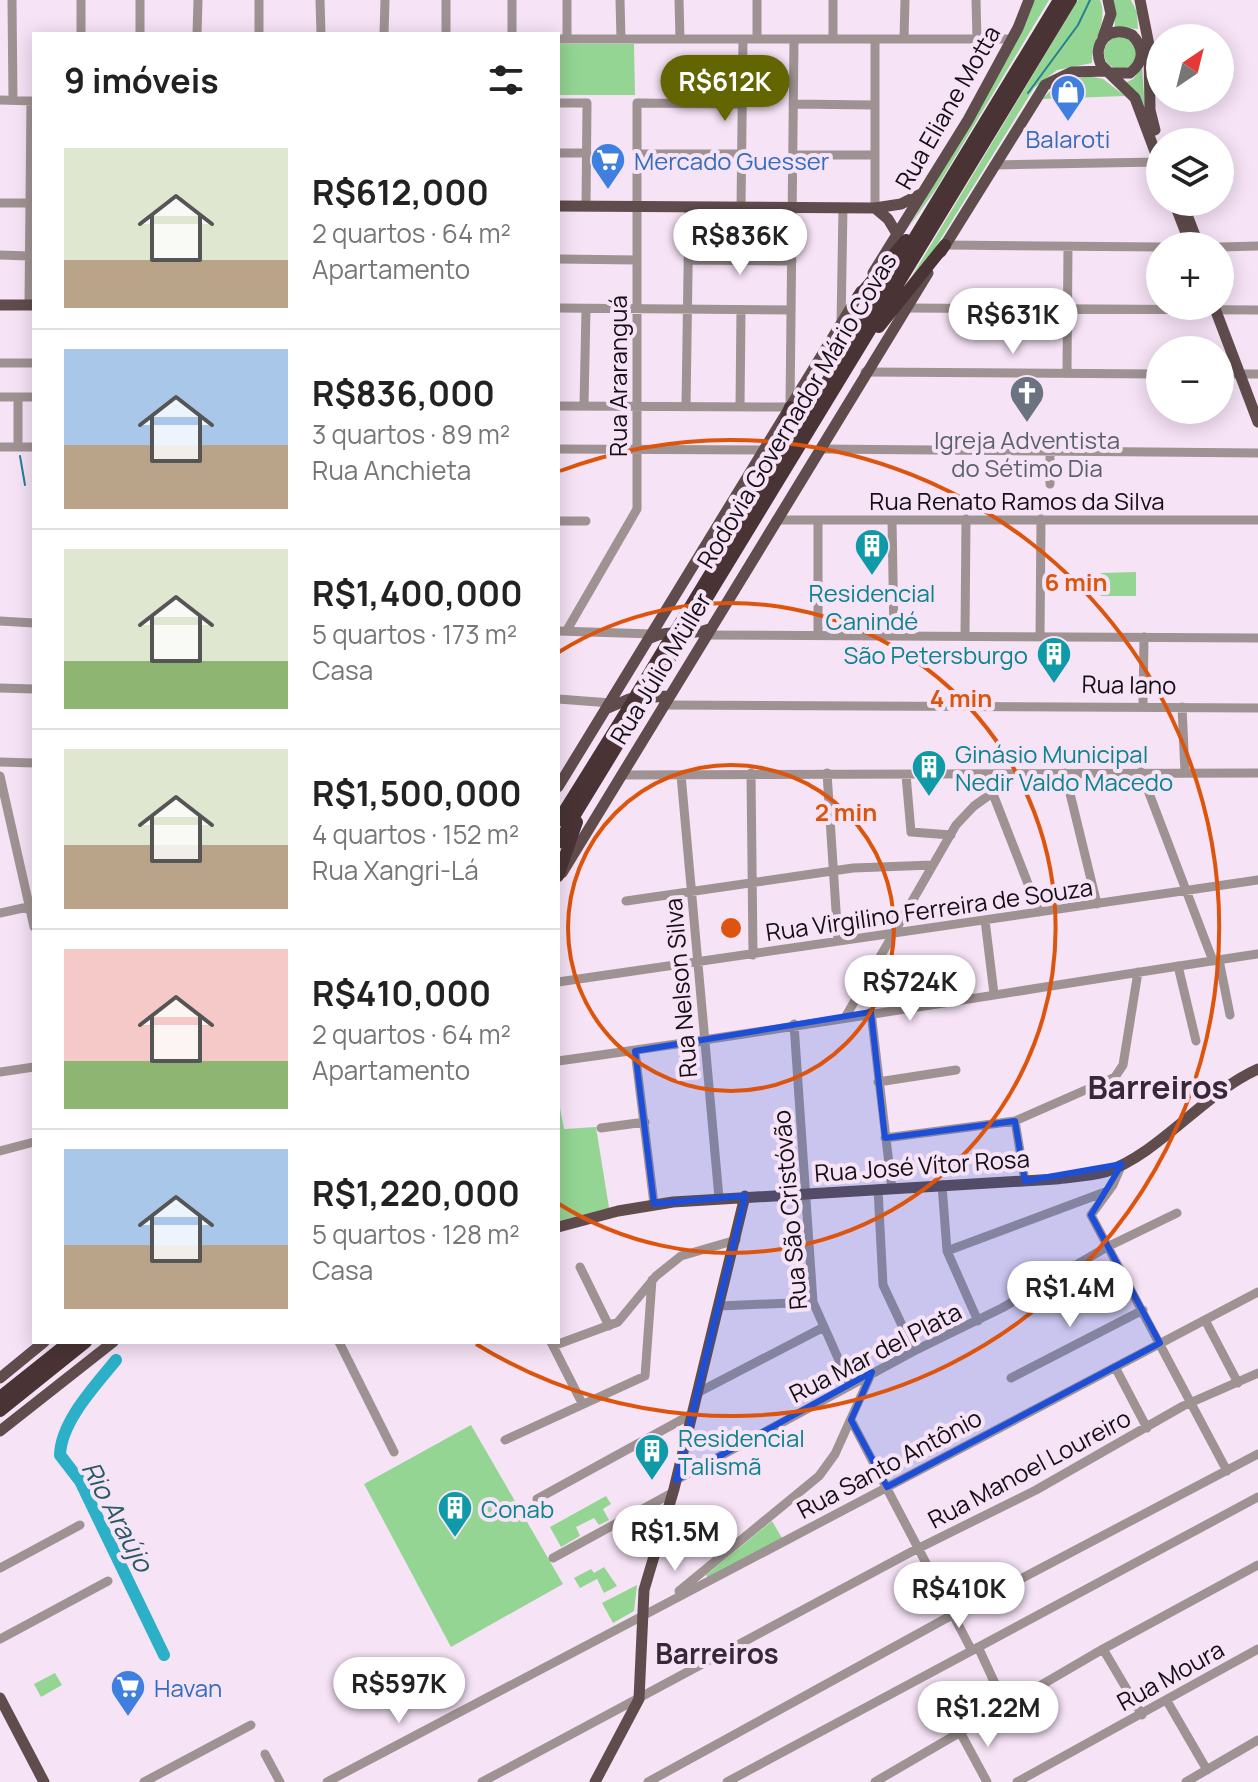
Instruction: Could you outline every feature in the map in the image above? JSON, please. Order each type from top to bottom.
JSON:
[{"type":"highway","name":"Rodovia Governador Mário Covas","points":[[688,635],[764,486],[1059,0]]},
{"type":"highway","name":"Rodovia Governador Mário Covas","points":[[560,840],[688,635],[1071,0]]},
{"type":"highway","points":[[858,297],[931,210]]},
{"type":"highway","points":[[847,367],[945,245]]},
{"type":"highway","points":[[764,486],[790,407]]},
{"type":"highway","name":"Rodovia Governador Mário Covas","points":[[560,818],[647,702]]},
{"type":"highway","points":[[560,873],[586,797]]},
{"type":"highway","points":[[0,1397],[66,1344]]},
{"type":"highway","points":[[0,1411],[84,1344]]},
{"type":"main road","name":"Rua Eliane Motta","points":[[560,784],[924,191],[1013,39],[1029,0]]},
{"type":"main road","points":[[1108,0],[1111,14],[1098,59],[1135,98],[1146,128]]},
{"type":"main road","points":[[1140,2],[1146,31]]},
{"type":"main road","points":[[1103,38],[1114,32],[1132,35],[1146,43]]},
{"type":"main road","points":[[1132,35],[1142,51],[1140,63]]},
{"type":"main road","points":[[1108,72],[1123,75],[1140,63],[1146,51]]},
{"type":"main road","name":"Rua Júlio Müller","points":[[560,876],[621,775],[647,702],[688,635],[776,520],[1039,93],[1051,80],[1072,72],[1108,72]]},
{"type":"main road","points":[[560,206],[875,208],[901,204],[924,191]]},
{"type":"main road","points":[[875,208],[888,219],[897,234]]},
{"type":"main road","points":[[0,305],[31,305]]},
{"type":"main road","points":[[1224,320],[1258,401]]},
{"type":"main road","points":[[1249,374],[1258,422]]},
{"type":"main road","points":[[660,621],[688,635]]},
{"type":"main road","points":[[652,636],[688,635]]},
{"type":"main road","points":[[620,689],[647,702]]},
{"type":"main road","name":"Rua Iano","points":[[609,705],[647,702]]},
{"type":"main road","name":"Rua José Vítor Rosa","points":[[560,1227],[654,1204],[1093,1174],[1122,1164],[1205,1101],[1258,1069]]},
{"type":"main road","points":[[595,1782],[639,1699],[644,1590],[676,1480],[745,1196]]},
{"type":"main road","points":[[0,1378],[42,1344]]},
{"type":"main road","points":[[0,1431],[110,1344]]},
{"type":"main road","points":[[0,1707],[19,1733],[44,1782]]},
{"type":"street","points":[[12,0],[13,100]]},
{"type":"street","points":[[81,0],[81,32]]},
{"type":"street","points":[[140,0],[140,32]]},
{"type":"street","points":[[197,32],[198,0]]},
{"type":"street","points":[[259,0],[259,32]]},
{"type":"street","points":[[320,0],[321,32]]},
{"type":"street","points":[[384,32],[385,0]]},
{"type":"street","points":[[446,0],[446,32]]},
{"type":"street","points":[[512,0],[512,32]]},
{"type":"street","points":[[567,0],[562,39],[1013,39]]},
{"type":"street","points":[[620,0],[621,39]]},
{"type":"street","points":[[679,0],[680,39]]},
{"type":"street","points":[[757,0],[757,39]]},
{"type":"street","points":[[833,0],[833,39]]},
{"type":"street","points":[[904,39],[905,0]]},
{"type":"street","points":[[976,0],[977,39]]},
{"type":"street","points":[[741,208],[743,39]]},
{"type":"street","points":[[560,406],[790,407],[794,39]]},
{"type":"street","points":[[875,39],[875,208]]},
{"type":"street","points":[[0,100],[32,101],[31,305]]},
{"type":"street","points":[[560,103],[587,103],[586,206]]},
{"type":"street","name":"Rua Araranguá","points":[[563,630],[634,519],[638,498],[637,103],[742,104]]},
{"type":"street","points":[[793,104],[873,105]]},
{"type":"street","points":[[560,153],[587,153]]},
{"type":"street","points":[[637,154],[741,154]]},
{"type":"street","points":[[792,155],[875,155]]},
{"type":"street","points":[[994,165],[1146,163]]},
{"type":"street","points":[[0,203],[32,203]]},
{"type":"street","points":[[686,406],[689,207]]},
{"type":"street","points":[[841,326],[843,208]]},
{"type":"street","points":[[945,245],[1146,247]]},
{"type":"street","points":[[1234,247],[1258,246]]},
{"type":"street","points":[[1067,373],[1068,247]]},
{"type":"street","points":[[0,255],[29,256]]},
{"type":"street","points":[[560,259],[637,260]]},
{"type":"street","points":[[688,260],[792,261]]},
{"type":"street","points":[[560,308],[791,310]]},
{"type":"street","points":[[906,308],[1146,308]]},
{"type":"street","points":[[1234,308],[1258,310]]},
{"type":"street","points":[[584,406],[586,309]]},
{"type":"street","points":[[740,407],[741,310]]},
{"type":"street","points":[[0,363],[32,363]]},
{"type":"street","points":[[865,372],[1146,374]]},
{"type":"street","points":[[0,397],[32,397]]},
{"type":"street","points":[[18,397],[18,447]]},
{"type":"street","points":[[0,447],[32,447]]},
{"type":"street","points":[[560,449],[764,450]]},
{"type":"street","points":[[820,449],[1258,453]]},
{"type":"street","points":[[1050,451],[1050,484]]},
{"type":"street","points":[[965,636],[966,519]]},
{"type":"street","points":[[1040,637],[1041,519]]},
{"type":"street","name":"Rua Renato Ramos da Silva","points":[[776,520],[1258,520]]},
{"type":"street","points":[[818,520],[818,635]]},
{"type":"street","points":[[892,520],[894,636]]},
{"type":"street","points":[[560,521],[586,521]]},
{"type":"street","points":[[0,621],[32,623]]},
{"type":"street","points":[[563,630],[652,636]]},
{"type":"street","points":[[688,635],[1258,638]]},
{"type":"street","points":[[1143,707],[1144,637]]},
{"type":"street","points":[[0,688],[32,689]]},
{"type":"street","name":"Rua Iano","points":[[560,699],[609,705]]},
{"type":"street","name":"Rua Iano","points":[[647,702],[1258,708]]},
{"type":"street","points":[[1182,707],[1185,772]]},
{"type":"street","points":[[0,762],[32,763]]},
{"type":"street","points":[[1141,772],[1216,961],[1230,1015]]},
{"type":"street","points":[[751,773],[753,955]]},
{"type":"street","points":[[827,773],[838,941]]},
{"type":"street","points":[[1065,773],[1097,904]]},
{"type":"street","points":[[621,775],[1258,773]]},
{"type":"street","points":[[846,1016],[967,812],[1019,774]]},
{"type":"street","name":"Rua Nelson Silva","points":[[681,775],[719,1198]]},
{"type":"street","points":[[906,775],[911,832],[951,835]]},
{"type":"street","points":[[0,776],[32,906],[0,913]]},
{"type":"street","points":[[993,794],[1039,912]]},
{"type":"street","points":[[626,901],[832,871],[933,865]]},
{"type":"street","name":"Rua Virgilino Ferreira de Souza","points":[[560,982],[1258,880]]},
{"type":"street","points":[[985,920],[994,994]]},
{"type":"street","points":[[560,1061],[705,1042],[794,1024],[1258,954]]},
{"type":"street","points":[[1178,966],[1196,1041]]},
{"type":"street","points":[[885,1138],[1015,1121],[1121,1072],[1138,972]]},
{"type":"street","points":[[871,1012],[892,1189]]},
{"type":"street","name":"Rua São Cristóvão","points":[[794,1024],[813,1302],[850,1385]]},
{"type":"street","points":[[635,1051],[654,1204]]},
{"type":"street","points":[[0,1072],[32,1067]]},
{"type":"street","points":[[878,1082],[956,1070]]},
{"type":"street","points":[[1015,1121],[1025,1181]]},
{"type":"street","points":[[601,1128],[645,1122]]},
{"type":"street","points":[[0,1151],[32,1143]]},
{"type":"street","points":[[1122,1164],[1113,1185],[1091,1215],[1227,1471]]},
{"type":"street","points":[[942,1185],[947,1251],[978,1321]]},
{"type":"street","points":[[878,1189],[883,1285],[914,1351]]},
{"type":"street","points":[[947,1251],[1105,1192]]},
{"type":"street","name":"Rua Mar del Plata","points":[[676,1480],[914,1351],[978,1321],[1107,1247],[1177,1213]]},
{"type":"street","points":[[560,1341],[609,1326],[621,1318],[652,1280],[686,1253],[736,1240]]},
{"type":"street","points":[[580,1267],[609,1326]]},
{"type":"street","points":[[505,1440],[645,1376],[652,1280]]},
{"type":"street","name":"Rua Santo Antônio","points":[[327,1782],[1258,1292]]},
{"type":"street","points":[[720,1306],[813,1302]]},
{"type":"street","points":[[1011,1378],[1143,1310]]},
{"type":"street","points":[[1205,1320],[1238,1383]]},
{"type":"street","points":[[697,1393],[822,1328]]},
{"type":"street","points":[[340,1344],[394,1452]]},
{"type":"street","points":[[552,1344],[582,1403]]},
{"type":"street","points":[[1115,1367],[1147,1428]]},
{"type":"street","name":"Rua Manoel Loureiro","points":[[482,1782],[1191,1402],[1258,1373]]},
{"type":"street","points":[[669,1601],[819,1476],[830,1463],[871,1374]]},
{"type":"street","points":[[537,1499],[692,1414]]},
{"type":"street","points":[[851,1420],[1005,1705]]},
{"type":"street","points":[[648,1782],[954,1614],[1258,1454]]},
{"type":"street","points":[[553,1558],[672,1493]]},
{"type":"street","points":[[727,1782],[1258,1497]]},
{"type":"street","points":[[0,1568],[80,1525]]},
{"type":"street","points":[[875,1782],[1103,1649],[1258,1565]]},
{"type":"street","points":[[704,1571],[704,1577],[710,1580]]},
{"type":"street","points":[[0,1639],[108,1581]]},
{"type":"street","points":[[1103,1649],[1142,1715]]},
{"type":"street","name":"Rua Moura","points":[[1017,1782],[1258,1649]]},
{"type":"street","points":[[1167,1701],[1207,1770]]},
{"type":"street","points":[[144,1782],[251,1725]]},
{"type":"street","points":[[960,1732],[987,1782]]},
{"type":"street","points":[[1186,1782],[1198,1779],[1207,1770],[1258,1740]]},
{"type":"street","points":[[265,1754],[280,1782]]},
{"type":"highlighted area","points":[[871,1012],[885,1138],[1015,1121],[1025,1181],[1122,1164],[1091,1215],[1160,1343],[887,1487],[851,1420],[872,1372],[676,1480],[745,1196],[654,1204],[635,1051]]},
{"type":"green space","points":[[1033,0],[1049,0],[936,189],[909,227],[965,132]]},
{"type":"green space","points":[[1078,0],[1100,0],[1102,8],[1092,63],[1057,70],[1034,88],[932,253],[903,291]]},
{"type":"green space","points":[[1113,0],[1131,0],[1137,12],[1138,29],[1115,27]]},
{"type":"green space","points":[[1120,37],[1131,42],[1136,53],[1131,64],[1120,69],[1109,64],[1104,53],[1109,42]]},
{"type":"green space","points":[[560,44],[634,44],[635,95],[560,95]]},
{"type":"green space","points":[[1142,68],[1145,111],[1125,83]]},
{"type":"green space","points":[[1089,76],[1103,79],[1125,96],[1042,99],[1060,82]]},
{"type":"green space","points":[[1136,572],[1136,596],[1101,596],[1101,573]]},
{"type":"green space","points":[[560,1108],[564,1129],[596,1127],[609,1208],[560,1220]]},
{"type":"green space","points":[[471,1425],[563,1584],[451,1647],[364,1484]]},
{"type":"green space","points":[[606,1496],[611,1504],[603,1509],[609,1520],[599,1525],[594,1518],[576,1527],[580,1536],[561,1547],[550,1527]]},
{"type":"green space","points":[[772,1521],[782,1538],[708,1578],[706,1575]]},
{"type":"green space","points":[[604,1567],[617,1586],[604,1593],[597,1579],[580,1588],[574,1578],[591,1569],[594,1573]]},
{"type":"green space","points":[[637,1585],[634,1611],[613,1623],[602,1603]]},
{"type":"green space","points":[[55,1673],[62,1685],[41,1697],[34,1684]]},
{"type":"waterway","points":[[1028,93],[1078,25],[1090,0]]},
{"type":"waterway","points":[[20,456],[25,485]]},
{"type":"waterway","name":"Rio Araújo","points":[[116,1360],[73,1417],[66,1429],[60,1455],[80,1481],[164,1655]]},
{"type":"place","name":"Balaroti","points":[[1068,123]]},
{"type":"place","name":"Mercado Guesser","points":[[608,191]]},
{"type":"place","name":"Igreja Adventista do Sétimo Dia","points":[[1027,424]]},
{"type":"place","name":"Residencial Canindé","points":[[872,577]]},
{"type":"place","name":"São Petersburgo","points":[[1054,685]]},
{"type":"place","name":"Ginásio Municipal Nedir Valdo Macedo","points":[[929,798]]},
{"type":"place","name":"Residencial Talismã","points":[[652,1482]]},
{"type":"place","name":"Conab","points":[[455,1539]]},
{"type":"place","name":"Havan","points":[[128,1718]]},
{"type":"district","name":"Barreiros","points":[[1158,1087]]},
{"type":"district","name":"Barreiros","points":[[717,1653]]}]
